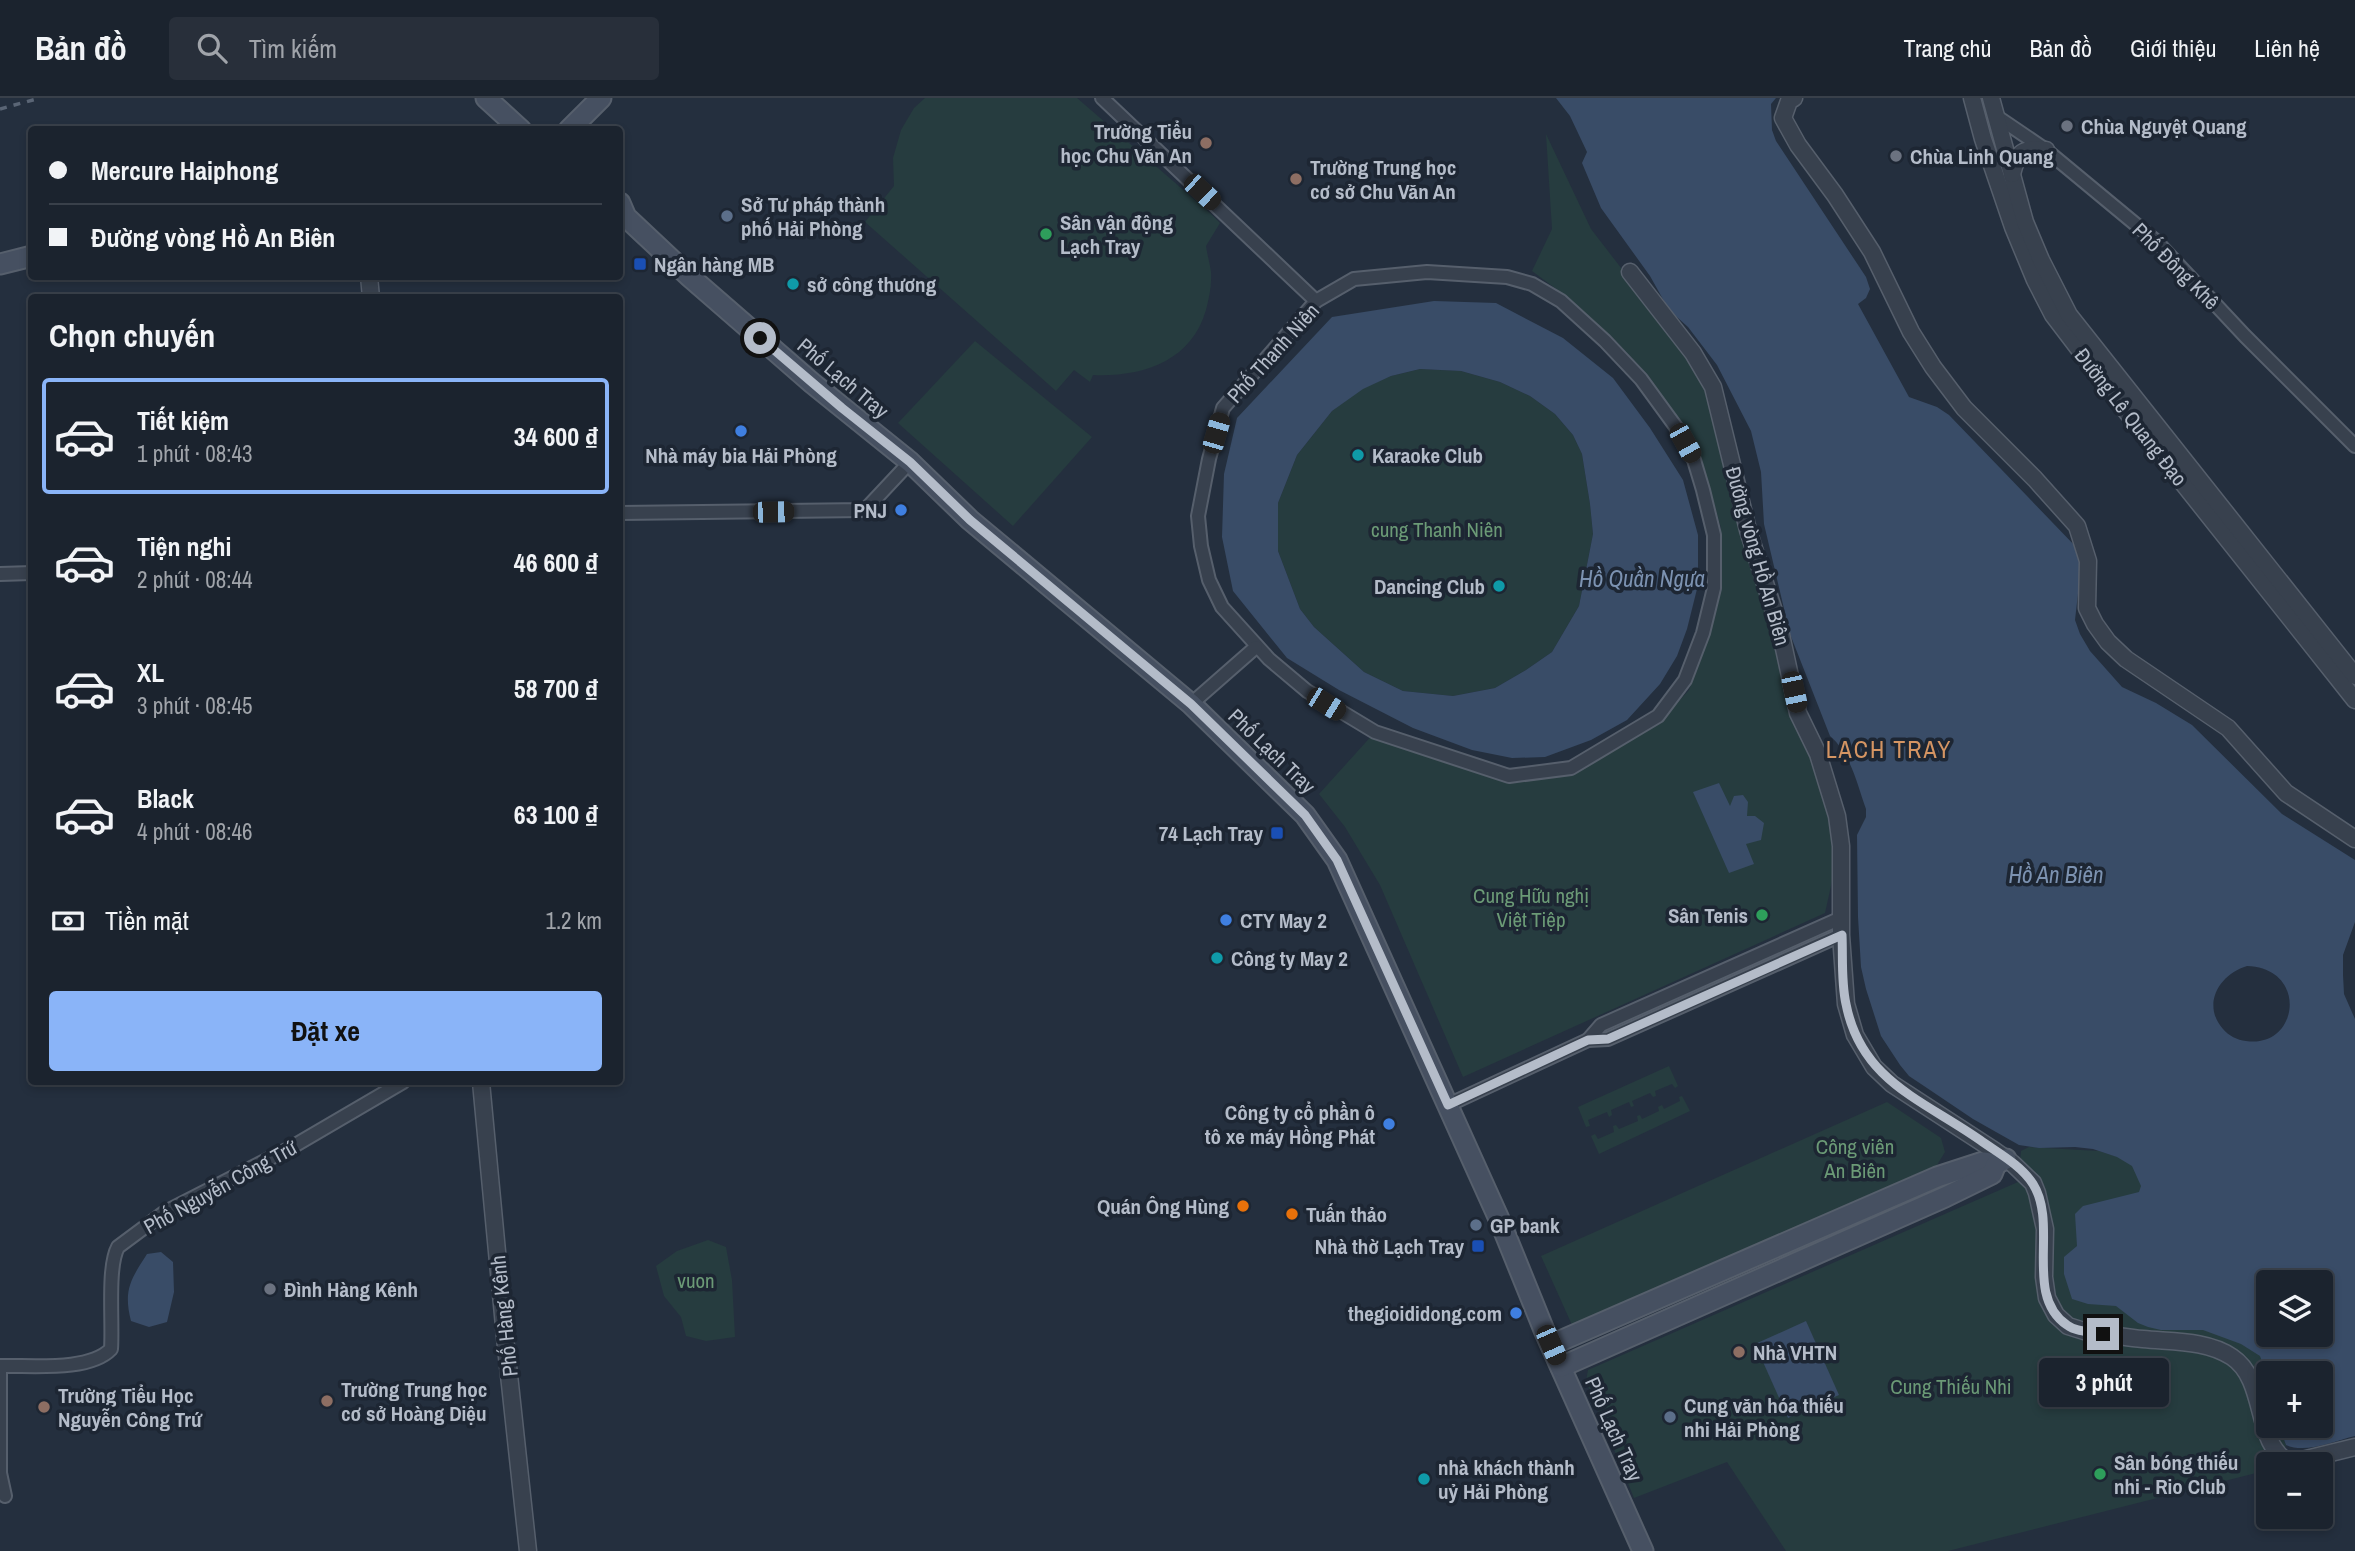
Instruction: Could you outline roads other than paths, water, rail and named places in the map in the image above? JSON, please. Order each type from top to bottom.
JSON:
[{"type":"main road","points":[[486,98],[499,121]]},
{"type":"main road","points":[[573,126],[601,98]]},
{"type":"main road","name":"Phố Lạch Tray","points":[[623,213],[804,376],[910,462],[970,520],[1191,704],[1297,807],[1337,860],[1499,1219],[1551,1345],[1643,1551]]},
{"type":"main road","points":[[0,264],[28,257]]},
{"type":"main road","points":[[1551,1345],[1937,1177],[1983,1162],[2001,1161]]},
{"type":"main road","points":[[1561,1367],[1957,1191],[1992,1174],[2001,1161]]},
{"type":"main road","points":[[1779,1245],[1787,1266]]},
{"type":"street","points":[[1101,98],[1316,301]]},
{"type":"street","points":[[1794,98],[1789,101],[1783,118],[1798,145],[1872,252],[1911,332],[1926,356],[1964,408],[2035,479],[2077,526],[2088,561],[2087,608],[2095,624],[2126,659],[2228,728],[2286,793],[2355,839]]},
{"type":"street","name":"Đường Lê Quang Đạo","points":[[1972,98],[2014,227],[2035,280],[2053,315],[2129,416],[2355,700]]},
{"type":"street","points":[[1978,120],[1996,116],[1991,98]]},
{"type":"street","name":"Đường Lê Quang Đạo","points":[[1996,116],[2025,222],[2069,315],[2355,676]]},
{"type":"street","name":"Phố Đông Khê","points":[[1996,116],[2046,150],[2157,242],[2245,337],[2355,446]]},
{"type":"street","points":[[2012,174],[2016,158],[2023,151],[2046,150]]},
{"type":"street","name":"Phố Thanh Niên","points":[[1427,272],[1507,277],[1532,284],[1561,301],[1641,379],[1676,427],[1694,460],[1714,535],[1714,587],[1703,633],[1685,680],[1658,716],[1571,768],[1509,776],[1375,732],[1307,691],[1256,647],[1222,607],[1209,580],[1201,546],[1198,516],[1209,459],[1223,408],[1316,301],[1354,279],[1427,272]]},
{"type":"street","name":"Đường vòng Hồ An Biên","points":[[1630,272],[1693,353],[1713,387],[1748,530],[1780,630],[1798,713],[1818,754],[1832,794],[1841,846],[1846,1004],[1855,1035],[1874,1067],[1892,1084],[2032,1183],[2045,1229],[2044,1278],[2047,1298],[2056,1315],[2068,1326],[2084,1331],[2203,1345],[2229,1355],[2250,1377],[2272,1448],[2281,1459],[2290,1463],[2355,1447]]},
{"type":"street","points":[[623,513],[865,510],[910,462]]},
{"type":"street","points":[[0,575],[28,572]]},
{"type":"street","points":[[1191,704],[1256,647]]},
{"type":"street","points":[[1588,1040],[1601,1025],[1732,967],[1842,927]]},
{"type":"street","points":[[1448,1105],[1588,1040],[1608,1039],[1738,981],[1842,927]]},
{"type":"street","points":[[1732,967],[1738,981]]},
{"type":"street","points":[[1676,992],[1682,1006]]},
{"type":"street","name":"Phố Nguyễn Công Trứ","points":[[0,1366],[71,1365],[106,1353],[111,1349],[112,1270],[118,1247],[164,1212],[292,1147],[398,1085]]},
{"type":"street","name":"Phố Hàng Kênh","points":[[481,1085],[528,1551]]},
{"type":"street","points":[[0,1366],[1,1473],[5,1496]]},
{"type":"water","name":"Hồ An Biên","points":[[1556,98],[1776,98],[1771,104],[1772,130],[1776,141],[1866,277],[1870,289],[1866,298],[1858,304],[1909,397],[1937,407],[1949,415],[2077,548],[2081,567],[2075,620],[2090,651],[2122,687],[2156,703],[2192,725],[2282,814],[2355,860],[2355,922],[2343,955],[2343,975],[2344,994],[2355,1019],[2355,1436],[2302,1448],[2286,1445],[2283,1438],[2333,1438],[2333,1361],[2262,1361],[2260,1356],[2241,1344],[2203,1330],[2161,1330],[2148,1327],[2138,1323],[2116,1306],[2088,1304],[2072,1299],[2064,1274],[2064,1257],[2077,1246],[2075,1214],[2083,1206],[2139,1192],[2141,1186],[2132,1166],[2117,1157],[2093,1149],[2019,1145],[1973,1119],[1909,1076],[1881,1036],[1861,967],[1857,835],[1866,817],[1866,809],[1848,760],[1830,736],[1790,634],[1764,524],[1761,472],[1751,431],[1717,365],[1688,327],[1669,310],[1650,276],[1601,208],[1582,163],[1587,152],[1570,116]],"holes":[[[2247,966],[2267,970],[2280,980],[2288,993],[2290,1007],[2286,1021],[2277,1033],[2264,1040],[2236,1039],[2223,1029],[2217,1019],[2214,1010],[2217,991],[2237,970]]]},
{"type":"water","name":"Hồ Quần Ngựa","points":[[1434,301],[1496,303],[1563,338],[1613,378],[1650,428],[1683,480],[1698,535],[1698,585],[1677,656],[1660,684],[1627,720],[1591,740],[1545,757],[1512,758],[1472,750],[1413,728],[1339,690],[1287,658],[1233,591],[1222,537],[1224,474],[1237,418],[1332,317]],"holes":[[[1420,369],[1461,371],[1500,382],[1530,396],[1555,414],[1573,435],[1582,454],[1593,534],[1579,606],[1552,652],[1495,688],[1453,696],[1403,691],[1364,672],[1314,627],[1300,609],[1278,551],[1278,503],[1297,455],[1332,411],[1363,389],[1391,376]]]},
{"type":"water","points":[[1719,783],[1730,806],[1734,796],[1743,795],[1748,802],[1747,816],[1755,816],[1764,823],[1761,840],[1746,844],[1754,864],[1729,873],[1693,792]]},
{"type":"water","points":[[161,1252],[173,1262],[174,1292],[167,1322],[149,1327],[131,1321],[128,1293],[147,1254]]},
{"type":"water","points":[[1806,1321],[1839,1395],[1788,1418],[1755,1344]]},
{"type":"railway","points":[[0,109],[40,98]]},
{"type":"place","name":"Chùa Nguyệt Quang","points":[[2067,126]]},
{"type":"place","name":"Trường Tiểu học Chu Văn An","points":[[1206,143]]},
{"type":"place","name":"Chùa Linh Quang","points":[[1896,156]]},
{"type":"place","name":"Trường Trung học cơ sở Chu Văn An","points":[[1296,179]]},
{"type":"place","name":"Sở Tư pháp thành phố Hải Phòng","points":[[727,216]]},
{"type":"place","name":"Sân vận động Lạch Tray","points":[[1046,234]]},
{"type":"place","name":"Ngân hàng MB","points":[[640,264]]},
{"type":"place","name":"sở công thương","points":[[793,284]]},
{"type":"place","name":"Nhà máy bia Hải Phòng","points":[[741,431]]},
{"type":"place","name":"Karaoke Club","points":[[1358,455]]},
{"type":"place","name":"PNJ","points":[[901,510]]},
{"type":"place","name":"Dancing Club","points":[[1499,586]]},
{"type":"place","name":"74 Lạch Tray","points":[[1277,833]]},
{"type":"place","name":"Sân Tenis","points":[[1762,915]]},
{"type":"place","name":"CTY May 2","points":[[1226,920]]},
{"type":"place","name":"Công ty May 2","points":[[1217,958]]},
{"type":"place","name":"Công ty cổ phần ô tô xe máy Hồng Phát","points":[[1389,1124]]},
{"type":"place","name":"Quán Ông Hùng","points":[[1243,1206]]},
{"type":"place","name":"Tuấn thảo","points":[[1292,1214]]},
{"type":"place","name":"GP bank","points":[[1476,1225]]},
{"type":"place","name":"Nhà thờ Lạch Tray","points":[[1478,1246]]},
{"type":"place","name":"Đình Hàng Kênh","points":[[270,1289]]},
{"type":"place","name":"thegioididong.com","points":[[1516,1313]]},
{"type":"place","name":"Nhà VHTN","points":[[1739,1352]]},
{"type":"place","name":"Trường Trung học cơ sở Hoàng Diệu","points":[[327,1401]]},
{"type":"place","name":"Trường Tiểu Học Nguyễn Công Trứ","points":[[44,1407]]},
{"type":"place","name":"Cung văn hóa thiếu nhi Hải Phòng","points":[[1670,1417]]},
{"type":"place","name":"Sân bóng thiếu nhi - Rio Club","points":[[2100,1474]]},
{"type":"place","name":"nhà khách thành uỷ Hải Phòng","points":[[1424,1479]]},
{"type":"district","name":"LẠCH TRAY","points":[[1889,749]]},
{"type":"park label","name":"cung Thanh Niên","points":[[1437,529]]},
{"type":"park label","name":"Cung Hữu nghị Việt Tiệp","points":[[1531,907]]},
{"type":"park label","name":"Công viên An Biên","points":[[1855,1158]]},
{"type":"park label","name":"vuon","points":[[696,1280]]},
{"type":"park label","name":"Cung Thiếu Nhi","points":[[1951,1386]]}]
